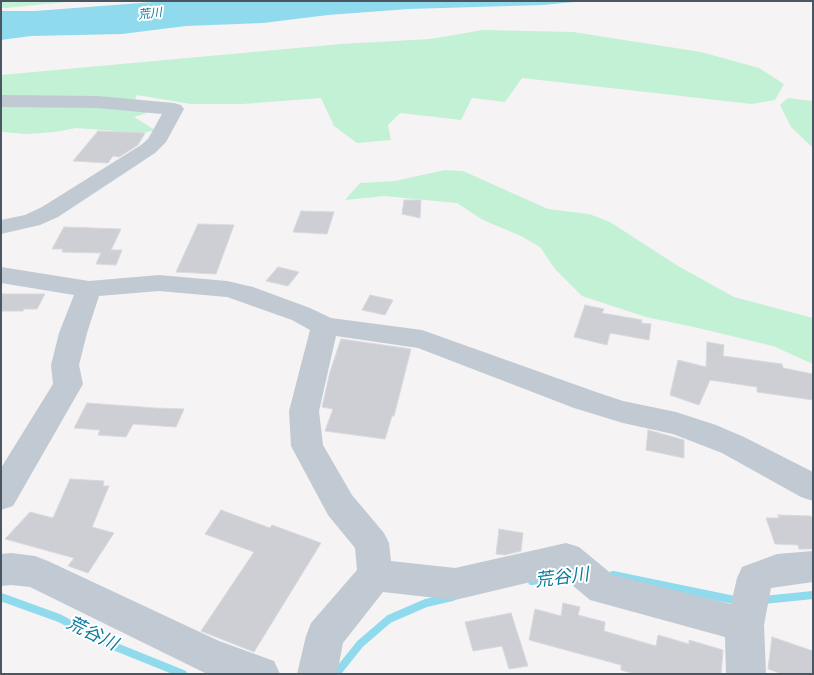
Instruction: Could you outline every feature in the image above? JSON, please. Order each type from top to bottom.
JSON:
[{"type":"street","points":[[1,101],[90,102],[174,109],[156,142],[148,150],[50,212],[32,220],[1,228]]},
{"type":"street","points":[[1,274],[89,289],[159,283],[227,289],[244,293],[301,314],[325,326],[422,339],[585,400],[623,412],[676,423],[733,445],[813,488]]},
{"type":"street","points":[[1,496],[68,384],[64,365],[89,289]]},
{"type":"street","points":[[312,673],[326,636],[376,575],[372,543],[340,505],[307,446],[304,411],[325,326]]},
{"type":"street","points":[[376,575],[455,584],[566,558],[603,589],[745,625]]},
{"type":"street","points":[[746,674],[745,625],[755,578],[777,570],[813,566]]},
{"type":"street","points":[[1,570],[10,569],[35,572],[211,656],[260,674]]},
{"type":"green space","points":[[1,1],[76,1],[5,8],[1,7]]},
{"type":"green space","points":[[483,30],[573,32],[701,52],[759,68],[784,84],[775,100],[752,104],[522,78],[505,102],[472,98],[461,120],[400,113],[388,125],[391,140],[357,143],[334,126],[321,98],[242,104],[191,104],[137,95],[134,102],[150,112],[134,117],[155,130],[137,135],[76,128],[26,134],[3,132],[1,127],[1,75],[341,44],[430,39]]},
{"type":"green space","points":[[788,98],[813,101],[813,148],[791,127],[780,105]]},
{"type":"green space","points":[[445,170],[463,171],[548,209],[589,214],[610,222],[678,266],[734,297],[813,318],[813,364],[773,346],[646,317],[582,296],[555,269],[540,247],[521,236],[483,220],[457,203],[384,196],[345,200],[360,183],[395,181]]},
{"type":"water","name":"荒川","points":[[167,1],[584,1],[543,5],[408,9],[328,15],[263,23],[186,26],[122,34],[31,36],[1,40],[1,11],[35,11]]},
{"type":"building","points":[[98,131],[145,133],[138,145],[119,157],[113,156],[108,163],[73,161]]},
{"type":"building","points":[[404,200],[421,200],[420,218],[402,214]]},
{"type":"building","points":[[301,211],[334,212],[327,234],[293,232]]},
{"type":"building","points":[[198,224],[234,225],[216,274],[176,272]]},
{"type":"building","points":[[64,227],[121,229],[111,250],[122,250],[116,265],[96,264],[101,253],[62,252],[63,249],[52,249]]},
{"type":"building","points":[[278,267],[299,272],[288,286],[266,281]]},
{"type":"building","points":[[1,294],[45,294],[37,309],[1,311]]},
{"type":"building","points":[[370,295],[393,300],[385,315],[362,310]]},
{"type":"building","points":[[585,305],[604,309],[602,313],[642,320],[641,323],[651,324],[649,340],[610,333],[607,345],[574,337]]},
{"type":"building","points":[[341,339],[411,349],[394,416],[392,416],[385,439],[325,431],[333,409],[322,407],[330,372]]},
{"type":"building","points":[[707,342],[724,345],[723,356],[782,364],[783,368],[813,374],[813,400],[757,392],[757,387],[710,380],[699,405],[670,395],[678,360],[706,367]]},
{"type":"building","points":[[87,403],[184,409],[176,427],[133,424],[126,437],[98,435],[100,430],[74,428]]},
{"type":"building","points":[[648,430],[684,440],[684,458],[646,450]]},
{"type":"building","points":[[70,479],[104,481],[103,486],[109,486],[92,527],[114,533],[88,573],[68,566],[74,558],[5,539],[30,512],[53,518]]},
{"type":"building","points":[[221,510],[270,528],[272,525],[321,543],[254,652],[201,631],[254,552],[205,534]]},
{"type":"building","points":[[778,515],[811,516],[813,522],[813,549],[799,549],[798,545],[775,544],[766,518],[779,518]]},
{"type":"building","points":[[499,529],[523,533],[521,551],[505,555],[496,554]]},
{"type":"building","points":[[563,603],[580,607],[578,615],[605,622],[604,631],[656,646],[658,635],[689,644],[689,640],[723,650],[721,674],[635,674],[621,670],[621,665],[529,640],[535,609],[561,616]]},
{"type":"building","points":[[511,613],[528,666],[509,669],[502,646],[473,651],[465,622]]},
{"type":"building","points":[[772,637],[813,651],[813,674],[782,674],[768,669]]},
{"type":"waterway","name":"荒谷川","points":[[532,581],[567,575]]},
{"type":"waterway","name":"荒谷川","points":[[613,575],[739,601]]},
{"type":"waterway","name":"荒谷川","points":[[763,600],[813,595]]},
{"type":"waterway","name":"荒谷川","points":[[1,597],[59,618],[111,645],[183,674]]},
{"type":"waterway","name":"荒谷川","points":[[336,674],[360,644],[389,619],[426,603],[452,597]]}]
